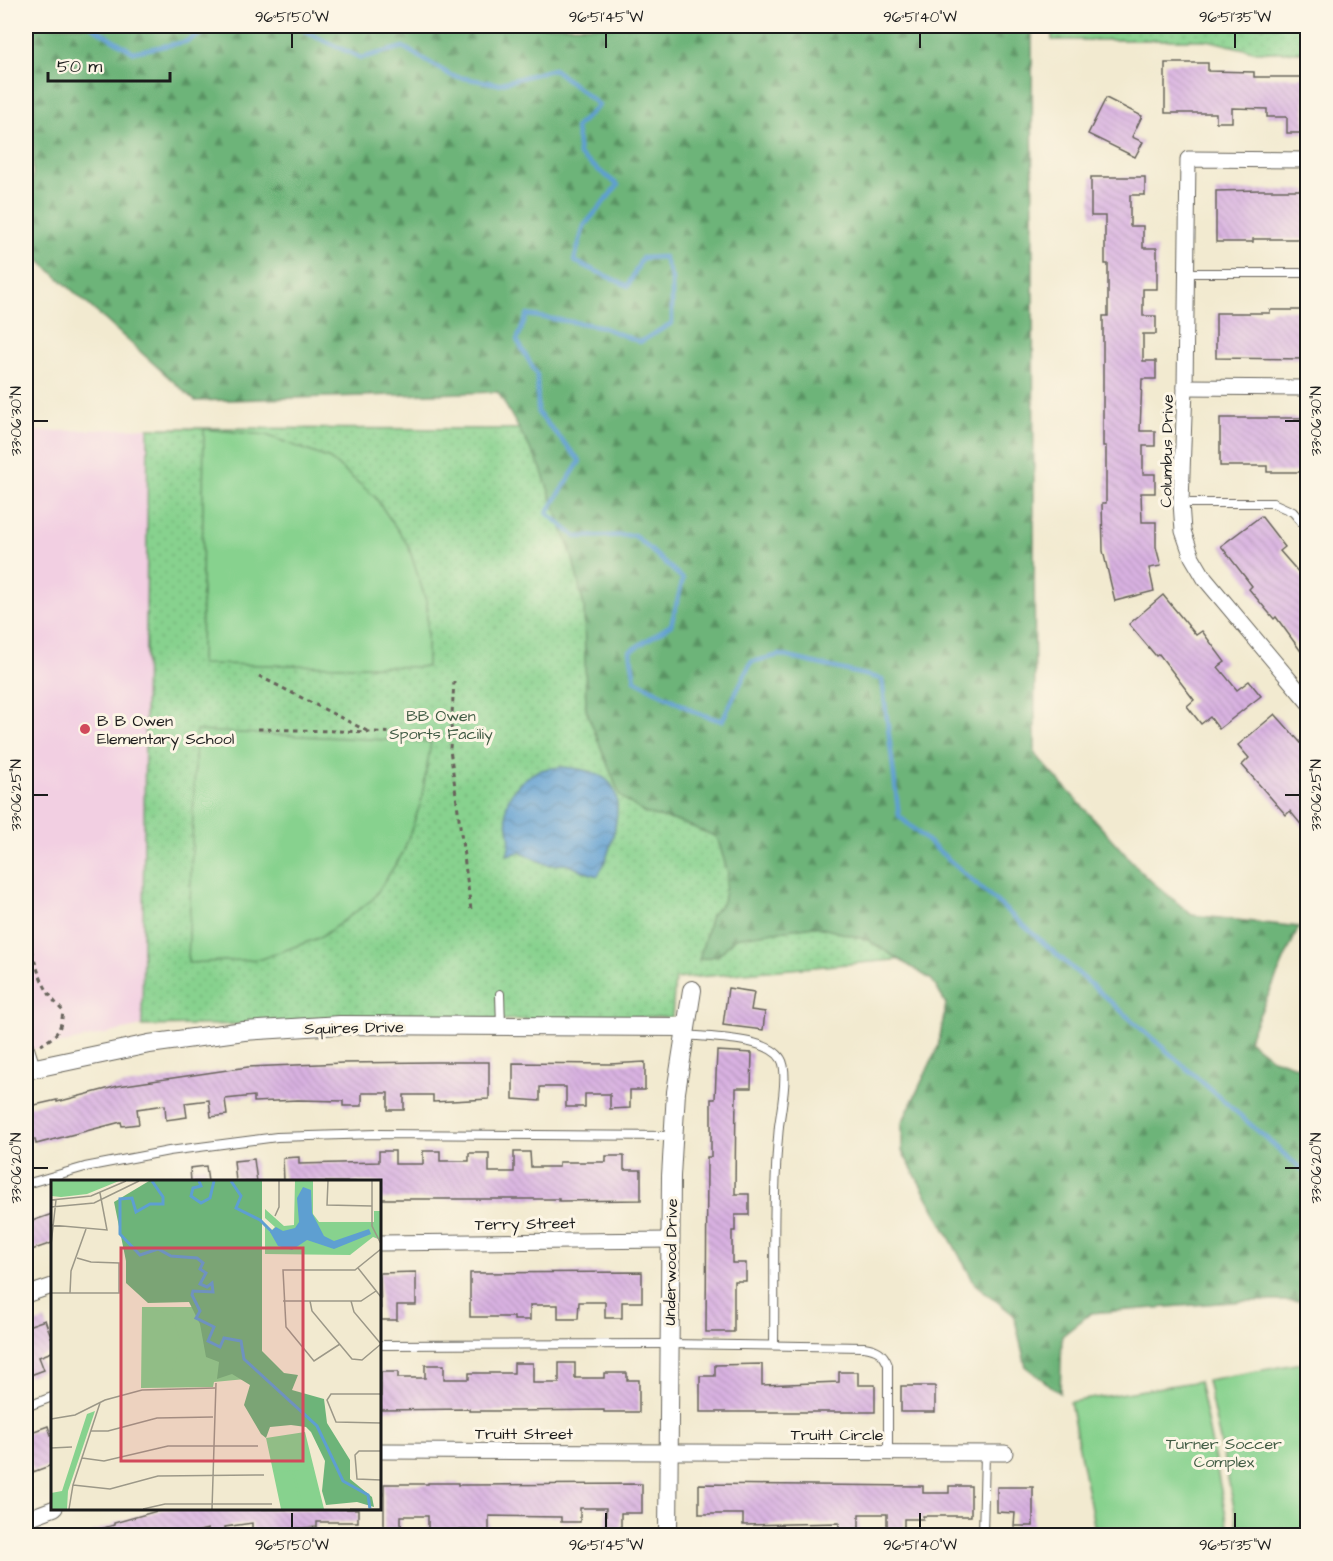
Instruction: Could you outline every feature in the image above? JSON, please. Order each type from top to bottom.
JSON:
[{"type":"street","name":"Columbus Drive","points":[[1308,160],[1188,159],[1181,503],[1184,531],[1192,557],[1205,579],[1308,702]]},
{"type":"street","points":[[1185,387],[1308,388]]},
{"type":"street","name":"Underwood Drive","points":[[668,1536],[673,1136],[676,1092],[692,990]]},
{"type":"street","name":"Squires Drive","points":[[31,1062],[244,1031],[340,1025],[686,1031]]},
{"type":"street","name":"Terry Street","points":[[381,1243],[670,1240]]},
{"type":"street","points":[[26,1295],[51,1286]]},
{"type":"street","name":"Truitt Street","points":[[381,1450],[669,1450]]},
{"type":"street","name":"Truitt Circle","points":[[669,1450],[1005,1453]]},
{"type":"street","points":[[26,1520],[52,1510]]},
{"type":"lane","points":[[1186,273],[1308,273]]},
{"type":"lane","points":[[1181,503],[1273,503],[1293,512],[1308,530]]},
{"type":"lane","points":[[500,994],[501,1026]]},
{"type":"lane","points":[[686,1031],[759,1044],[773,1050],[782,1059],[785,1072],[778,1150],[774,1346]]},
{"type":"lane","points":[[26,1036],[31,1062]]},
{"type":"lane","points":[[26,1184],[85,1167],[169,1151],[277,1137],[376,1134],[673,1136]]},
{"type":"lane","points":[[381,1346],[669,1344],[864,1347],[877,1350],[884,1355],[888,1365],[888,1452]]},
{"type":"lane","points":[[26,1407],[51,1397]]},
{"type":"lane","points":[[983,1536],[985,1453]]},
{"type":"path","points":[[259,676],[367,731]]},
{"type":"path","points":[[454,681],[450,749],[471,910]]},
{"type":"path","points":[[258,729],[450,734]]},
{"type":"path","points":[[26,934],[40,980],[52,1000],[63,1011],[61,1028],[31,1062]]},
{"type":"shaded area","name":"B B Owen Elementary School","points":[[148,428],[142,1026],[26,1051],[26,432]]},
{"type":"green space","points":[[26,26],[1032,26],[1035,754],[1144,875],[1192,915],[1299,927],[1248,1040],[1270,1057],[1307,1070],[1307,1301],[1245,1301],[1091,1313],[1062,1336],[1060,1393],[1026,1367],[1014,1315],[975,1284],[902,1151],[902,1123],[938,1047],[946,1004],[932,980],[868,940],[814,926],[735,938],[719,955],[699,960],[711,915],[723,902],[728,873],[717,837],[680,822],[644,813],[620,796],[586,710],[584,607],[573,559],[540,466],[498,392],[195,401],[31,253],[34,95],[26,81]]},
{"type":"green space","points":[[1052,26],[1307,26],[1307,52],[1257,52],[1207,40],[1052,40]]},
{"type":"green space","name":"BB Owen Sports Faciliy","points":[[148,428],[999,430],[996,951],[675,979],[672,1017],[142,1026]]},
{"type":"green space","points":[[204,429],[266,435],[330,459],[375,497],[408,545],[427,604],[427,667],[201,664]]},
{"type":"green space","points":[[196,731],[431,742],[421,802],[403,853],[373,899],[321,937],[261,959],[188,963]]},
{"type":"green space","name":"Turner Soccer Complex","points":[[1307,1362],[1307,1535],[1240,1535],[1207,1380]]},
{"type":"green space","points":[[1199,1381],[1230,1535],[1096,1535],[1070,1402]]},
{"type":"water","points":[[561,767],[580,769],[599,775],[609,782],[614,791],[617,802],[615,829],[598,876],[566,864],[548,865],[520,852],[507,855],[510,838],[506,806],[511,794],[532,774],[544,769]]},
{"type":"building","points":[[1165,63],[1208,63],[1208,71],[1254,72],[1254,77],[1305,77],[1305,133],[1287,133],[1287,117],[1267,117],[1267,109],[1232,108],[1232,122],[1216,122],[1216,113],[1165,113]]},
{"type":"building","points":[[1106,98],[1142,116],[1132,137],[1143,142],[1135,157],[1088,134]]},
{"type":"building","points":[[1091,177],[1145,177],[1145,195],[1130,195],[1130,226],[1143,226],[1143,248],[1157,248],[1157,289],[1143,289],[1143,316],[1156,316],[1156,334],[1143,334],[1143,361],[1156,361],[1156,379],[1142,379],[1140,431],[1155,431],[1155,446],[1143,446],[1143,474],[1155,474],[1155,493],[1141,493],[1142,522],[1156,522],[1156,547],[1161,566],[1149,568],[1154,591],[1115,601],[1103,551],[1102,503],[1106,503],[1106,446],[1103,446],[1103,316],[1108,316],[1108,264],[1105,264],[1105,216],[1091,216]]},
{"type":"building","points":[[1308,190],[1308,239],[1216,242],[1216,191]]},
{"type":"building","points":[[1270,310],[1308,310],[1308,359],[1216,358],[1216,313],[1270,313]]},
{"type":"building","points":[[1220,418],[1304,418],[1304,472],[1267,472],[1267,466],[1220,466]]},
{"type":"building","points":[[1261,516],[1285,547],[1280,551],[1308,583],[1308,661],[1276,617],[1274,619],[1249,589],[1252,586],[1221,546]]},
{"type":"building","points":[[1163,595],[1196,635],[1202,631],[1225,662],[1218,667],[1237,690],[1249,681],[1261,696],[1219,729],[1210,717],[1201,724],[1187,706],[1194,700],[1159,654],[1156,656],[1129,624]]},
{"type":"building","points":[[1275,714],[1308,751],[1308,833],[1290,811],[1286,815],[1242,765],[1249,758],[1238,745]]},
{"type":"building","points":[[728,988],[754,992],[751,1010],[765,1012],[763,1030],[723,1025]]},
{"type":"building","points":[[717,1051],[752,1053],[751,1088],[736,1088],[735,1194],[749,1194],[749,1215],[735,1215],[735,1231],[732,1231],[732,1263],[746,1263],[746,1281],[734,1281],[734,1332],[706,1332],[707,1157],[711,1157],[711,1099],[715,1099]]},
{"type":"building","points":[[489,1062],[489,1099],[433,1102],[433,1095],[404,1095],[404,1110],[388,1110],[388,1093],[362,1093],[362,1106],[343,1106],[343,1101],[254,1102],[254,1096],[225,1099],[227,1115],[211,1117],[209,1100],[185,1103],[187,1117],[166,1120],[165,1105],[137,1109],[139,1124],[122,1126],[121,1122],[36,1144],[35,1139],[26,1142],[26,1107],[57,1100],[57,1102],[118,1086],[248,1067],[343,1063]]},
{"type":"building","points":[[645,1062],[645,1090],[630,1090],[630,1108],[610,1109],[610,1094],[585,1094],[585,1107],[566,1107],[566,1087],[540,1087],[540,1101],[513,1099],[513,1063]]},
{"type":"building","points":[[379,1151],[395,1151],[395,1164],[423,1164],[423,1151],[440,1151],[440,1161],[469,1161],[469,1153],[489,1153],[489,1172],[514,1172],[514,1152],[530,1152],[531,1167],[559,1167],[559,1162],[606,1162],[606,1156],[624,1156],[624,1170],[641,1170],[641,1200],[381,1199],[381,1180],[284,1180],[283,1158],[299,1157],[299,1164],[379,1162]]},
{"type":"building","points":[[254,1159],[257,1180],[236,1180],[234,1161]]},
{"type":"building","points":[[206,1166],[208,1180],[191,1180],[190,1168]]},
{"type":"building","points":[[51,1214],[51,1243],[26,1252],[26,1223]]},
{"type":"building","points":[[416,1272],[416,1305],[397,1305],[397,1320],[381,1320],[381,1273]]},
{"type":"building","points":[[642,1272],[642,1302],[622,1302],[622,1318],[605,1318],[605,1302],[579,1302],[578,1319],[558,1319],[558,1305],[530,1305],[530,1320],[514,1320],[514,1317],[470,1317],[470,1273]]},
{"type":"building","points":[[45,1320],[51,1336],[51,1352],[39,1357],[44,1370],[28,1376],[26,1324],[28,1326]]},
{"type":"building","points":[[514,1363],[533,1363],[533,1383],[559,1383],[559,1363],[575,1363],[575,1378],[604,1378],[604,1373],[627,1373],[627,1380],[639,1380],[639,1412],[381,1410],[381,1372],[398,1372],[398,1378],[425,1378],[425,1365],[444,1365],[444,1379],[469,1379],[469,1373],[514,1373]]},
{"type":"building","points":[[762,1364],[762,1385],[839,1382],[839,1372],[858,1372],[858,1385],[875,1385],[875,1412],[700,1412],[700,1376],[715,1376],[715,1365]]},
{"type":"building","points":[[901,1386],[935,1386],[935,1412],[901,1412]]},
{"type":"building","points":[[48,1426],[51,1435],[51,1465],[33,1472],[26,1450],[26,1434]]},
{"type":"building","points":[[458,1483],[458,1485],[642,1484],[642,1513],[621,1513],[621,1529],[606,1529],[606,1508],[580,1508],[580,1522],[561,1522],[561,1517],[489,1516],[489,1531],[428,1529],[428,1516],[401,1516],[401,1531],[384,1531],[384,1484]]},
{"type":"building","points":[[699,1484],[923,1486],[923,1493],[949,1493],[949,1486],[971,1486],[971,1516],[923,1516],[923,1519],[904,1519],[904,1531],[887,1531],[887,1514],[859,1514],[859,1531],[839,1531],[839,1523],[743,1525],[743,1514],[699,1514]]},
{"type":"building","points":[[997,1487],[1033,1487],[1033,1526],[1014,1526],[1015,1513],[997,1512]]},
{"type":"building","points":[[160,1510],[358,1510],[358,1522],[317,1522],[317,1527],[252,1532],[252,1523],[225,1527],[226,1536],[209,1536],[208,1529],[180,1536],[92,1536],[91,1532],[114,1525],[114,1523]]},
{"type":"waterway","points":[[91,26],[133,52],[185,42],[217,26]]},
{"type":"waterway","points":[[299,26],[308,33],[361,58],[403,47],[452,76],[498,84],[554,69],[599,105],[576,127],[579,155],[618,185],[584,226],[574,261],[628,286],[642,258],[664,257],[672,279],[672,323],[640,342],[599,326],[527,315],[517,340],[537,375],[538,413],[580,461],[547,513],[576,537],[634,535],[683,579],[671,625],[630,651],[635,680],[697,713],[722,721],[751,662],[780,655],[882,679],[899,816],[1308,1175]]},
{"type":"place","name":"B B Owen Elementary School","points":[[85,729]]}]
